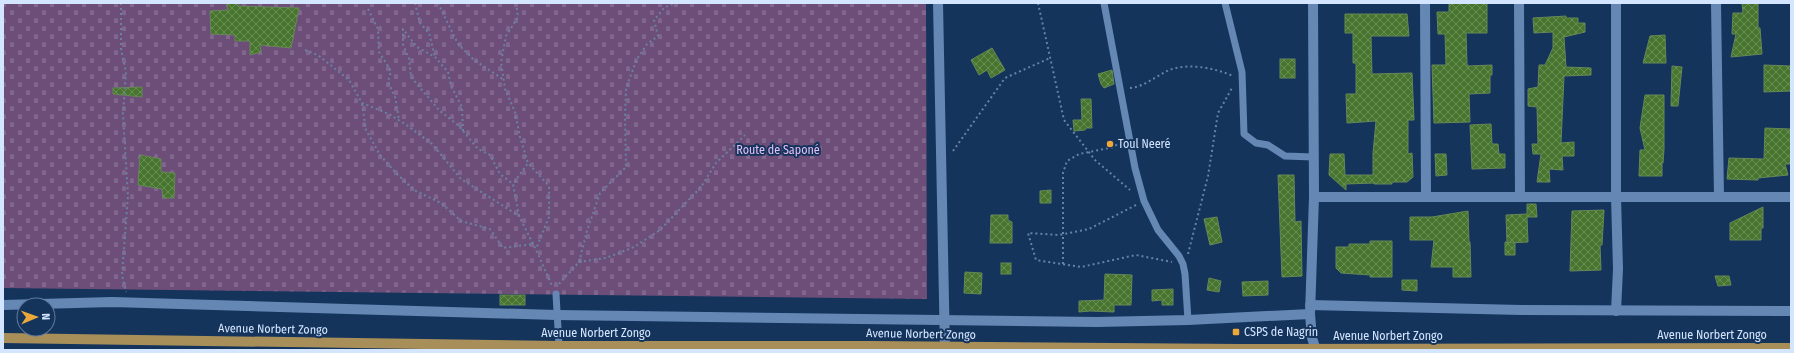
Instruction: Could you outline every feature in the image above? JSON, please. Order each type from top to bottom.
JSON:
[{"type":"main road","name":"Avenue Norbert Zongo","points":[[3,338],[559,346],[872,346],[945,349],[1791,348]]},
{"type":"street","points":[[938,3],[945,349]]},
{"type":"street","points":[[1313,3],[1314,197],[1310,309],[1312,338],[1316,349]]},
{"type":"street","points":[[1425,3],[1426,196]]},
{"type":"street","points":[[1518,3],[1520,197]]},
{"type":"street","points":[[1616,3],[1616,197],[1618,269],[1616,311]]},
{"type":"street","points":[[1716,3],[1719,197]]},
{"type":"street","points":[[1314,197],[1791,197]]},
{"type":"street","points":[[3,305],[128,302],[556,315],[1097,322],[1188,320],[1310,309],[1791,311]]},
{"type":"lane","points":[[1104,3],[1129,133],[1144,201],[1158,230],[1179,256],[1183,264],[1188,320]]},
{"type":"lane","points":[[1226,3],[1240,75],[1244,134],[1256,143],[1268,145],[1285,156],[1313,157]]},
{"type":"lane","points":[[556,294],[556,315],[559,346]]},
{"type":"path","points":[[121,3],[121,49],[126,72],[123,114],[128,196],[122,275],[128,302]]},
{"type":"path","points":[[415,3],[420,23],[429,33],[434,57]]},
{"type":"path","points":[[438,3],[458,44],[473,59],[504,80]]},
{"type":"path","points":[[516,3],[518,18],[506,36],[501,62],[505,89],[515,112],[520,137],[528,163],[549,186],[549,217],[536,249]]},
{"type":"path","points":[[556,294],[556,288],[579,262],[587,231],[600,193],[626,167],[626,88],[637,59],[647,44],[658,36],[654,20],[665,8],[676,3]]},
{"type":"path","points":[[1038,3],[1064,120],[1095,160],[1144,201],[1089,229],[1063,234],[1028,233],[1036,260],[1081,267],[1136,256],[1183,264],[1190,251],[1206,184],[1218,113],[1240,75],[1182,67],[1168,71],[1134,88],[1121,89]]},
{"type":"path","points":[[368,9],[378,29],[378,52],[391,71],[388,82],[395,97],[399,120]]},
{"type":"path","points":[[463,131],[462,107],[451,86],[448,72],[434,57],[417,47],[403,30],[403,44],[408,59],[411,77],[439,110],[463,131],[478,149],[490,155],[500,174],[513,184],[519,216],[536,249],[556,294]]},
{"type":"path","points":[[305,50],[318,55],[349,80],[362,103],[366,130],[380,155],[414,190],[441,203],[461,221],[490,229],[503,248],[533,244]]},
{"type":"path","points":[[941,166],[972,126],[1005,78],[1050,58]]},
{"type":"path","points":[[362,103],[389,114],[399,120],[432,144],[461,178],[519,216]]},
{"type":"path","points":[[1062,264],[1063,173],[1067,161],[1079,154],[1114,147],[1129,133]]},
{"type":"path","points":[[579,262],[606,258],[634,247],[660,230],[701,187],[716,163],[745,136]]},
{"type":"path","points":[[513,184],[528,163]]},
{"type":"green space","name":"Route de Saponé","points":[[3,3],[926,3],[927,299],[3,288]]},
{"type":"building","points":[[238,3],[238,6],[299,8],[291,48],[260,45],[261,52],[250,55],[250,41],[235,41],[235,35],[211,34],[210,11],[228,10],[227,4]]},
{"type":"building","points":[[1449,3],[1487,3],[1487,33],[1466,33],[1467,64],[1468,66],[1492,65],[1492,75],[1490,75],[1490,93],[1469,94],[1470,122],[1434,123],[1432,65],[1446,65],[1445,34],[1438,34],[1437,12],[1449,12]]},
{"type":"building","points":[[1742,3],[1758,3],[1758,28],[1760,28],[1762,54],[1731,57],[1736,34],[1732,34],[1733,13],[1743,13]]},
{"type":"building","points":[[1345,14],[1407,14],[1409,36],[1371,36],[1372,74],[1412,73],[1414,120],[1408,120],[1408,154],[1412,153],[1413,177],[1407,182],[1392,182],[1392,184],[1346,184],[1346,190],[1329,175],[1330,154],[1344,154],[1345,175],[1373,175],[1373,153],[1376,121],[1347,123],[1346,94],[1356,94],[1356,63],[1353,63],[1353,33],[1345,33]]},
{"type":"building","points":[[1566,16],[1566,18],[1578,18],[1578,23],[1585,23],[1585,32],[1564,37],[1566,67],[1591,68],[1591,75],[1564,76],[1561,143],[1574,142],[1574,156],[1562,156],[1563,170],[1549,169],[1550,182],[1537,182],[1541,154],[1533,154],[1532,144],[1538,144],[1537,107],[1528,106],[1528,89],[1538,87],[1539,65],[1545,65],[1553,48],[1553,32],[1534,33],[1533,18]]},
{"type":"building","points":[[1665,35],[1666,63],[1643,63],[1650,36]]},
{"type":"building","points":[[992,48],[1005,70],[991,78],[987,70],[979,75],[971,60]]},
{"type":"building","points":[[1280,59],[1295,59],[1295,78],[1280,78]]},
{"type":"building","points":[[1764,65],[1791,66],[1791,91],[1764,92]]},
{"type":"building","points":[[1672,66],[1682,67],[1678,106],[1671,106]]},
{"type":"building","points":[[1112,70],[1114,84],[1104,88],[1098,74]]},
{"type":"building","points":[[142,87],[142,97],[113,94],[113,88]]},
{"type":"building","points":[[1645,95],[1664,95],[1664,149],[1662,176],[1639,176],[1640,150],[1645,150],[1640,128]]},
{"type":"building","points":[[1081,99],[1091,99],[1092,128],[1074,131],[1073,120],[1082,120]]},
{"type":"building","points":[[1491,124],[1492,144],[1498,144],[1499,154],[1505,154],[1505,168],[1472,169],[1470,125]]},
{"type":"building","points":[[1765,128],[1790,129],[1791,164],[1785,164],[1788,175],[1758,178],[1758,180],[1727,179],[1729,158],[1764,159]]},
{"type":"building","points":[[1435,154],[1446,154],[1447,175],[1436,176]]},
{"type":"building","points":[[140,155],[161,159],[161,172],[175,173],[174,198],[163,198],[162,189],[138,185]]},
{"type":"building","points":[[1278,175],[1294,175],[1295,222],[1301,221],[1302,276],[1282,277]]},
{"type":"building","points":[[1051,190],[1051,203],[1040,203],[1040,191]]},
{"type":"building","points":[[1527,204],[1536,204],[1537,217],[1527,217],[1528,242],[1507,243],[1506,215],[1527,214]]},
{"type":"building","points":[[1763,207],[1763,228],[1761,228],[1761,240],[1730,240],[1730,223]]},
{"type":"building","points":[[1604,210],[1602,245],[1600,245],[1601,270],[1570,271],[1572,211]]},
{"type":"building","points":[[1468,211],[1471,277],[1453,277],[1453,267],[1431,267],[1434,240],[1410,240],[1410,217],[1432,217]]},
{"type":"building","points":[[991,215],[1008,215],[1008,220],[1012,222],[1012,243],[990,243]]},
{"type":"building","points":[[1217,217],[1222,242],[1210,245],[1204,219]]},
{"type":"building","points":[[1370,241],[1392,241],[1392,277],[1370,277],[1370,275],[1341,273],[1336,268],[1336,247],[1349,247],[1349,244],[1370,244]]},
{"type":"building","points":[[1505,242],[1515,243],[1515,255],[1505,255]]},
{"type":"building","points":[[1001,263],[1011,263],[1011,274],[1001,274]]},
{"type":"building","points":[[965,272],[982,273],[981,294],[964,293]]},
{"type":"building","points":[[1105,274],[1132,275],[1131,305],[1114,305],[1114,312],[1079,312],[1079,301],[1104,300]]},
{"type":"building","points":[[1715,276],[1729,276],[1731,285],[1718,286]]},
{"type":"building","points":[[1209,278],[1221,281],[1219,292],[1207,290]]},
{"type":"building","points":[[1402,280],[1417,280],[1417,291],[1402,290]]},
{"type":"building","points":[[1268,281],[1268,295],[1243,296],[1242,282]]},
{"type":"building","points":[[1173,289],[1173,305],[1162,305],[1162,300],[1152,301],[1152,290]]},
{"type":"building","points":[[500,295],[525,295],[525,305],[500,305]]},
{"type":"place","name":"Toul Neeré","points":[[1110,144]]},
{"type":"place","name":"CSPS de Nagrin","points":[[1236,332]]}]
